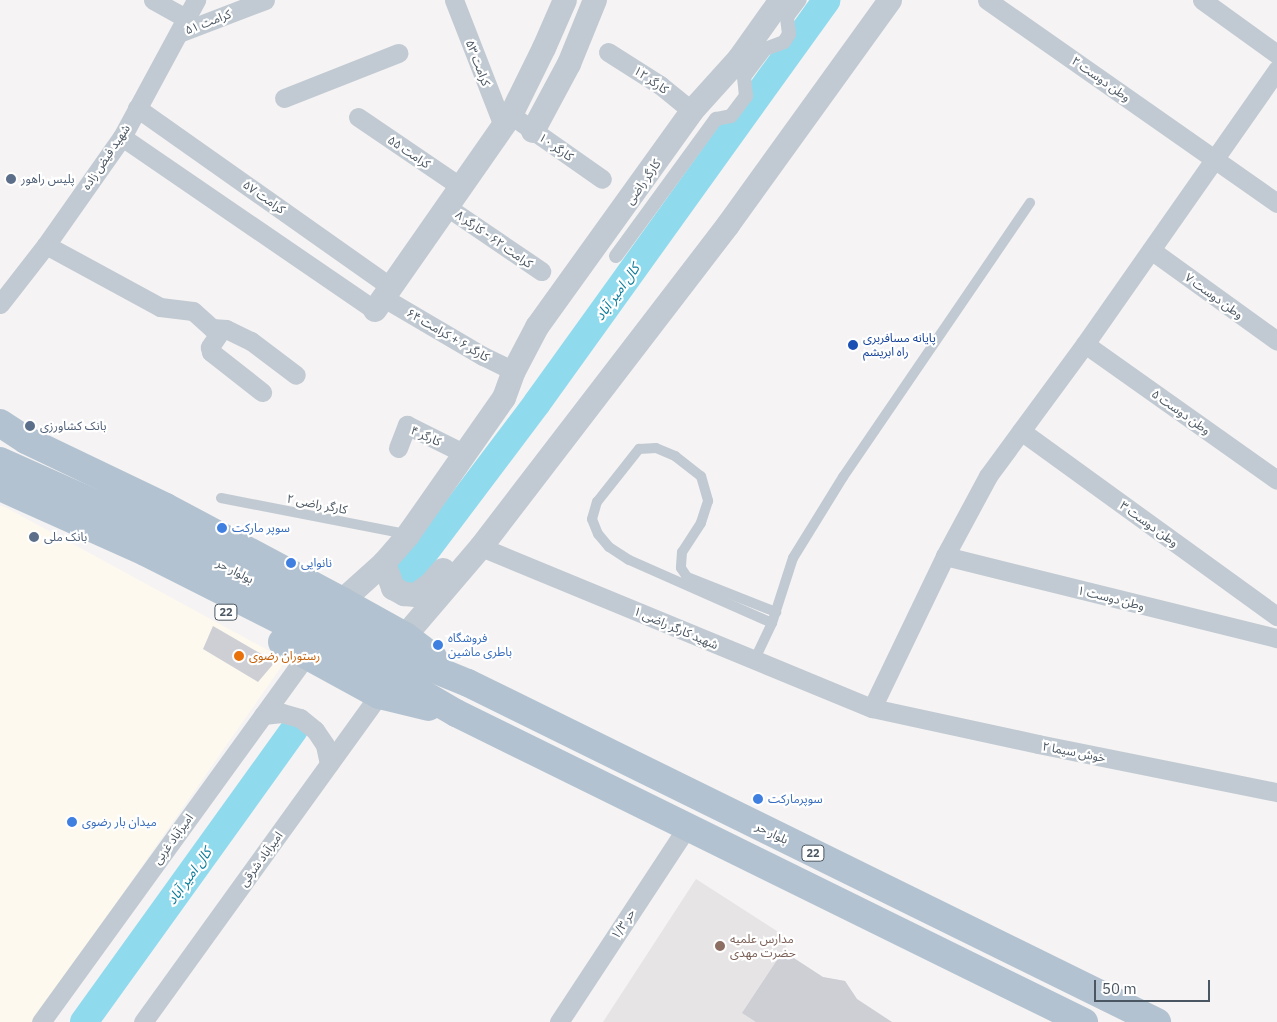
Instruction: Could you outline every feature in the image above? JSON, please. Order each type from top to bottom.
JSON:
[{"type":"main road","name":"22","points":[[0,423],[26,440],[166,507],[342,601],[405,636],[468,683]]},
{"type":"main road","name":"بولوار حر","points":[[0,470],[154,530],[387,650],[468,683]]},
{"type":"main road","name":"بولوار حر","points":[[0,470],[144,552],[408,685],[456,712]]},
{"type":"main road","name":"22","points":[[0,498],[179,587],[379,696],[456,712],[1084,1022]]},
{"type":"main road","name":"بلوار حر","points":[[468,683],[1157,1022]]},
{"type":"street","points":[[153,0],[182,25]]},
{"type":"street","name":"شهید فیض زاده","points":[[0,304],[46,244],[122,137],[196,0]]},
{"type":"street","name":"کرامت ۵۱","points":[[182,25],[265,0]]},
{"type":"street","name":"کرامت ۵۳","points":[[454,0],[507,120]]},
{"type":"street","points":[[122,137],[383,298],[507,120],[544,48],[565,0]]},
{"type":"street","points":[[532,131],[569,64],[595,0]]},
{"type":"street","name":"کارگر راضی","points":[[342,601],[384,563],[408,534],[504,398],[514,371],[536,327],[692,112],[739,59],[781,0]]},
{"type":"street","points":[[616,256],[716,120],[731,116],[746,96],[744,77],[766,49],[784,42],[789,34],[787,17],[800,0]]},
{"type":"street","points":[[405,636],[481,547],[728,225],[890,0]]},
{"type":"street","name":"وطن دوست ۲","points":[[987,0],[1277,203]]},
{"type":"street","points":[[1202,0],[1277,54]]},
{"type":"street","name":"کارگر ۱۲","points":[[608,52],[660,85],[692,112]]},
{"type":"street","points":[[284,98],[398,53]]},
{"type":"street","points":[[872,708],[945,556],[988,476],[1085,344],[1277,70]]},
{"type":"street","name":"کرامت ۵۷","points":[[137,108],[383,298]]},
{"type":"street","name":"کرامت ۵۵","points":[[358,117],[460,187]]},
{"type":"street","name":"کارگر ۱۰","points":[[507,120],[532,131],[602,179]]},
{"type":"street","name":"کرامت ۶۲ - کارگر ۸","points":[[447,206],[541,271]]},
{"type":"street","points":[[46,244],[160,307],[189,310],[212,328],[222,328],[251,342],[296,375]]},
{"type":"street","name":"وطن دوست ۷","points":[[1151,250],[1277,341]]},
{"type":"street","name":"کارگر ۶ + کرامت ۶۴","points":[[383,298],[483,356],[514,371]]},
{"type":"street","points":[[222,328],[210,347],[211,352],[262,392]]},
{"type":"street","name":"وطن دوست ۵","points":[[1085,344],[1277,480]]},
{"type":"street","name":"کارگر ۴","points":[[398,448],[407,426],[465,454]]},
{"type":"street","name":"وطن دوست ۳","points":[[1021,431],[1277,616]]},
{"type":"street","points":[[384,563],[393,588],[404,594],[416,595],[430,585],[508,493],[549,459]]},
{"type":"street","name":"شهید کارگر راضی ۱","points":[[481,547],[872,708]]},
{"type":"street","name":"وطن دوست ۱","points":[[945,556],[1277,638]]},
{"type":"street","name":"امیرآباد غربی","points":[[41,1022],[306,656]]},
{"type":"street","name":"امیرآباد شرقی","points":[[143,1022],[379,696]]},
{"type":"street","name":"خوش سیما ۲","points":[[872,708],[1038,744],[1277,792]]},
{"type":"street","points":[[263,715],[282,713],[300,718],[315,730],[325,745],[329,764]]},
{"type":"street","name":"حر ۱/۳","points":[[559,1022],[687,827]]},
{"type":"lane","points":[[754,661],[772,623],[793,558],[843,477],[1030,203]]},
{"type":"lane","points":[[772,623],[629,560],[609,547],[598,534],[592,519],[597,502],[639,449],[656,448],[675,456],[701,476],[708,501],[701,523],[682,552],[681,568],[687,577],[776,612]]},
{"type":"lane","name":"کارگر راضی ۲","points":[[221,498],[408,534]]},
{"type":"shaded area","name":"میدان بار رضوی","points":[[0,506],[286,660],[33,1022],[0,1022]]},
{"type":"shaded area","name":"مدارس علمیه حضرت مهدی","points":[[696,879],[791,940],[783,951],[822,977],[845,981],[857,999],[883,1022],[603,1022]]},
{"type":"building","name":"رستوران رضوی","points":[[213,626],[275,662],[258,682],[203,649]]},
{"type":"building","points":[[783,951],[823,977],[845,981],[857,999],[892,1022],[756,1022],[742,1013]]},
{"type":"waterway","name":"کال امیر آباد","points":[[403,581],[537,403],[827,0]]},
{"type":"waterway","name":"کال امیر آباد","points":[[84,1022],[294,730]]},
{"type":"place","name":"پلیس راهور","points":[[11,179]]},
{"type":"place","name":"پایانه مسافربری راه ابریشم","points":[[853,345]]},
{"type":"place","name":"بانک کشاورزی","points":[[30,426]]},
{"type":"place","name":"سوپر مارکت","points":[[222,528]]},
{"type":"place","name":"بانک ملی","points":[[34,537]]},
{"type":"place","name":"نانوایی","points":[[291,563]]},
{"type":"place","name":"فروشگاه باطری ماشین","points":[[438,645]]},
{"type":"place","name":"رستوران رضوی","points":[[239,656]]},
{"type":"place","name":"سوپرمارکت","points":[[758,799]]},
{"type":"place","name":"میدان بار رضوی","points":[[72,822]]},
{"type":"place","name":"مدارس علمیه حضرت مهدی","points":[[720,946]]}]
